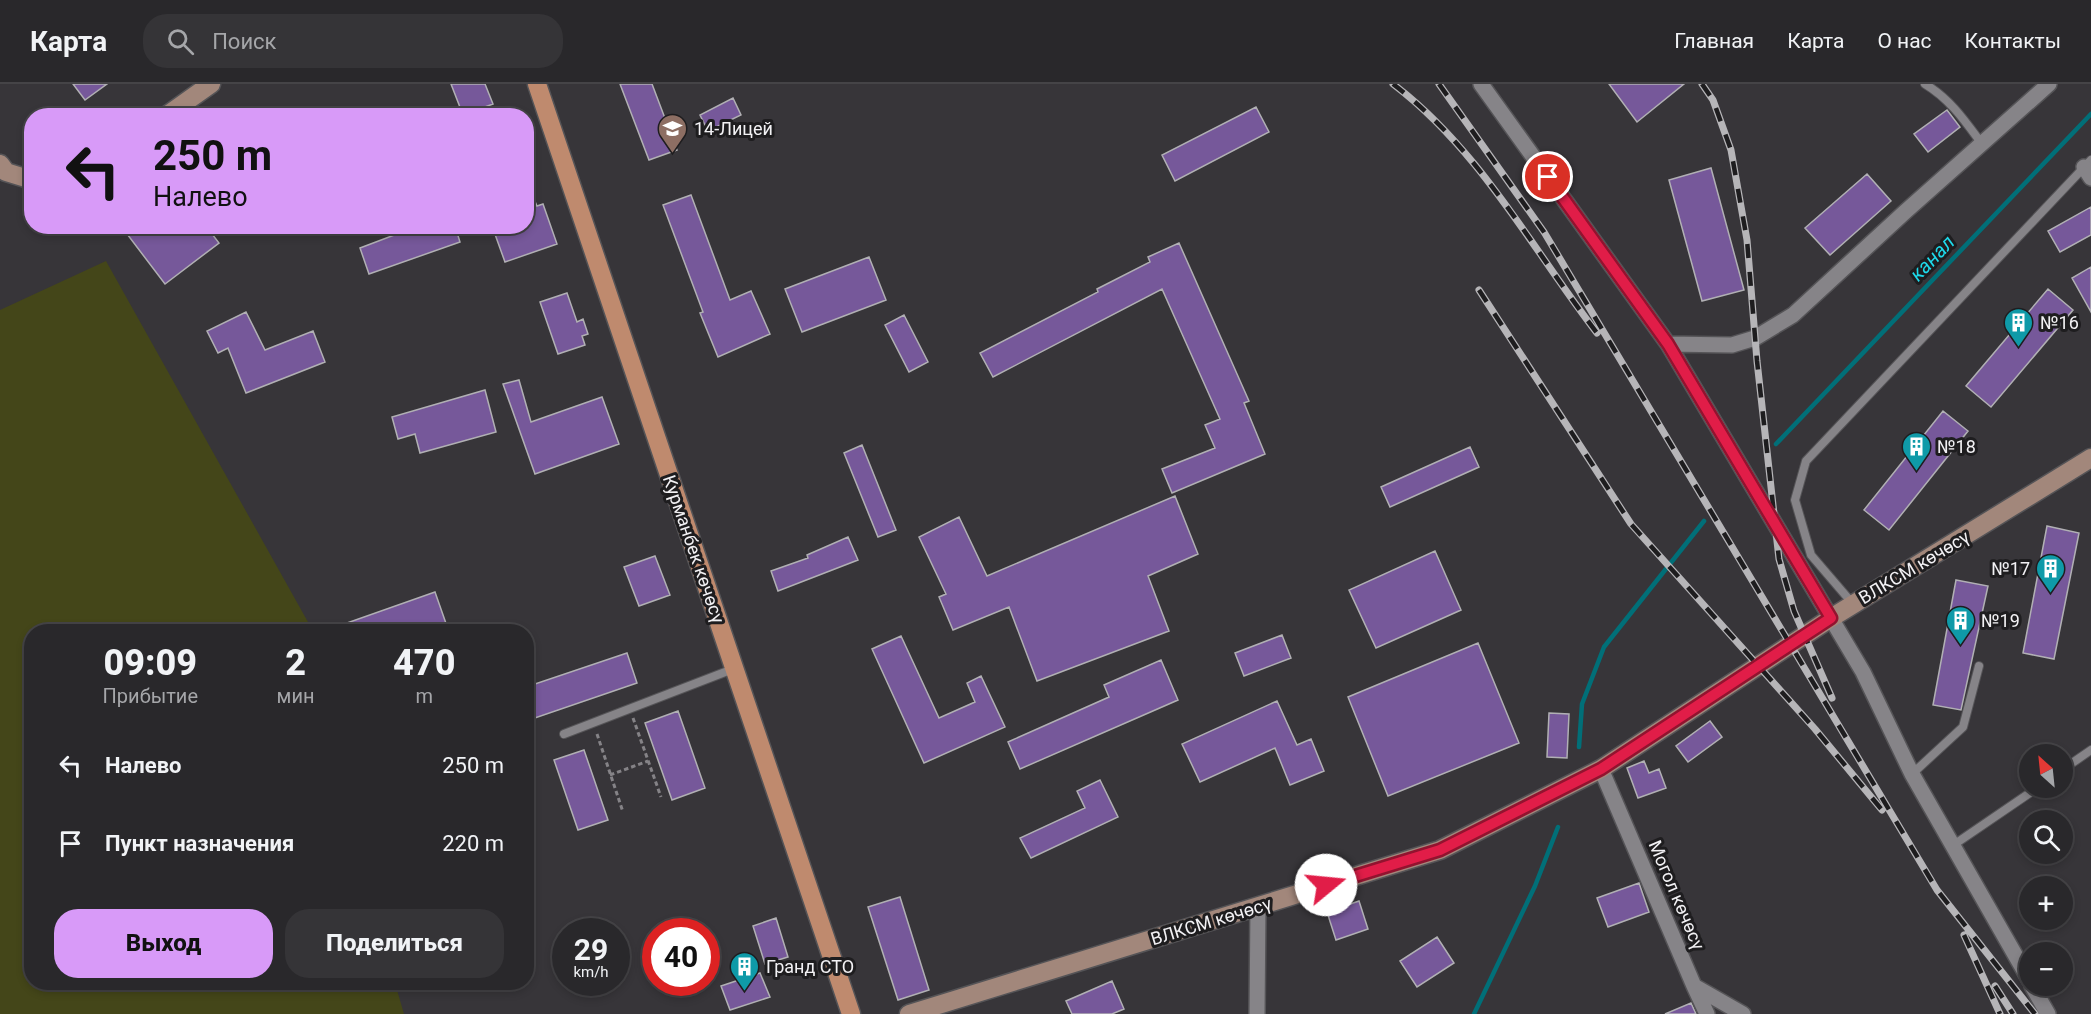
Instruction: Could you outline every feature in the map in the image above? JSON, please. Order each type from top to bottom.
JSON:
[{"type":"main road","name":"Курманбек көчөсү","points":[[537,84],[851,1014]]},
{"type":"street","points":[[177,108],[211,84]]},
{"type":"street","points":[[1481,84],[1668,344],[1863,672],[1912,774],[1951,847],[2019,962]]},
{"type":"street","points":[[1668,344],[1732,345],[1755,338],[1794,315],[1982,144],[2040,87]]},
{"type":"street","points":[[0,164],[6,172],[24,178]]},
{"type":"street","name":"ВЛКСМ көчөсү","points":[[909,1014],[1440,850],[1601,769],[1853,604],[2091,458]]},
{"type":"street","name":"Могол көчөсү","points":[[1601,769],[1707,1014]]},
{"type":"street","points":[[1257,1014],[1258,906]]},
{"type":"street","points":[[1694,986],[1743,1014]]},
{"type":"street","points":[[2038,996],[2048,1014]]},
{"type":"lane","points":[[1925,84],[1940,93],[1982,144]]},
{"type":"lane","points":[[1853,604],[1810,555],[1795,500],[1806,461],[2089,168]]},
{"type":"lane","points":[[1912,774],[1963,727],[1979,666]]},
{"type":"lane","points":[[564,734],[630,711],[735,668]]},
{"type":"lane","points":[[2073,762],[2091,750]]},
{"type":"lane","points":[[1951,847],[2022,798]]},
{"type":"path","points":[[630,711],[661,797]]},
{"type":"path","points":[[593,724],[623,812]]},
{"type":"path","points":[[610,774],[648,761]]},
{"type":"green space","points":[[106,261],[309,624],[24,624],[24,990],[397,990],[404,1014],[0,1014],[0,310]]},
{"type":"building","points":[[73,84],[107,84],[85,100]]},
{"type":"building","points":[[451,84],[485,84],[493,104],[482,108],[460,108]]},
{"type":"building","points":[[620,84],[652,84],[677,150],[649,160]]},
{"type":"building","points":[[1609,84],[1684,84],[1637,122]]},
{"type":"building","points":[[733,98],[741,115],[708,131],[700,115]]},
{"type":"building","points":[[1256,107],[1269,132],[1175,181],[1162,155]]},
{"type":"building","points":[[1947,110],[1960,127],[1928,152],[1914,134]]},
{"type":"building","points":[[1711,168],[1744,290],[1702,301],[1669,180]]},
{"type":"building","points":[[1867,174],[1891,201],[1830,255],[1805,228]]},
{"type":"building","points":[[691,195],[730,300],[751,291],[770,334],[718,357],[700,313],[703,312],[663,205]]},
{"type":"building","points":[[534,199],[537,206],[543,204],[557,244],[505,262],[495,234],[534,234]]},
{"type":"building","points":[[2091,207],[2091,235],[2060,252],[2048,231]]},
{"type":"building","points":[[127,234],[212,234],[219,243],[165,284]]},
{"type":"building","points":[[397,234],[458,234],[460,242],[369,274],[360,248]]},
{"type":"building","points":[[1179,243],[1249,401],[1244,403],[1265,454],[1172,493],[1162,469],[1215,448],[1205,425],[1220,419],[1162,289],[993,377],[980,353],[1098,292],[1097,289],[1150,262],[1148,257]]},
{"type":"building","points":[[869,257],[886,300],[802,332],[785,289]]},
{"type":"building","points":[[2091,267],[2091,312],[2072,278]]},
{"type":"building","name":"№16","points":[[2048,289],[2073,310],[1991,407],[1966,386]]},
{"type":"building","points":[[567,293],[577,322],[583,319],[588,334],[582,336],[585,345],[558,354],[540,302]]},
{"type":"building","points":[[246,312],[265,350],[313,331],[325,362],[246,393],[228,348],[218,353],[207,331]]},
{"type":"building","points":[[904,315],[928,362],[909,372],[885,325]]},
{"type":"building","points":[[519,380],[531,422],[602,397],[619,444],[535,474],[503,384]]},
{"type":"building","points":[[485,390],[496,432],[420,453],[415,434],[398,439],[392,417]]},
{"type":"building","name":"№18","points":[[1943,411],[1968,431],[1889,530],[1864,510]]},
{"type":"building","points":[[862,445],[896,530],[878,537],[844,453]]},
{"type":"building","points":[[1470,447],[1479,467],[1390,507],[1381,487]]},
{"type":"building","points":[[1175,496],[1198,554],[1148,576],[1169,631],[1037,681],[1009,607],[953,630],[939,597],[946,594],[919,537],[959,517],[987,576]]},
{"type":"building","name":"№17","points":[[2047,526],[2079,533],[2054,659],[2023,653]]},
{"type":"building","points":[[848,537],[858,560],[778,591],[771,571],[808,558],[807,555]]},
{"type":"building","points":[[1435,551],[1461,610],[1376,648],[1349,590]]},
{"type":"building","points":[[655,556],[670,595],[639,606],[624,567]]},
{"type":"building","name":"№19","points":[[1956,580],[1988,586],[1961,710],[1933,705]]},
{"type":"building","points":[[435,592],[446,624],[344,624]]},
{"type":"building","points":[[1282,635],[1291,658],[1244,676],[1235,653]]},
{"type":"building","points":[[901,636],[939,718],[975,702],[967,683],[981,676],[1005,727],[924,763],[872,649]]},
{"type":"building","points":[[1478,643],[1519,743],[1388,796],[1348,697]]},
{"type":"building","points":[[627,653],[637,683],[534,718],[534,684]]},
{"type":"building","points":[[1161,660],[1178,700],[1020,769],[1008,742],[1109,697],[1104,685]]},
{"type":"building","points":[[1277,701],[1297,745],[1311,739],[1324,771],[1290,785],[1275,748],[1200,782],[1182,744]]},
{"type":"building","points":[[678,711],[705,788],[672,800],[645,723]]},
{"type":"building","points":[[1549,713],[1569,714],[1567,758],[1547,757]]},
{"type":"building","points":[[1710,721],[1722,737],[1688,762],[1676,746]]},
{"type":"building","points":[[584,750],[608,820],[578,830],[554,760]]},
{"type":"building","points":[[1644,761],[1649,773],[1659,769],[1666,788],[1638,798],[1627,768]]},
{"type":"building","points":[[1100,780],[1118,817],[1031,858],[1020,838],[1085,808],[1077,791]]},
{"type":"building","points":[[1639,883],[1649,912],[1608,927],[1597,898]]},
{"type":"building","points":[[900,897],[929,990],[898,1000],[868,907]]},
{"type":"building","points":[[1359,901],[1368,929],[1336,940],[1327,912]]},
{"type":"building","points":[[776,918],[788,957],[765,964],[753,926]]},
{"type":"building","points":[[1437,937],[1454,963],[1417,987],[1400,961]]},
{"type":"building","name":"Гранд СТО","points":[[760,973],[770,997],[730,1010],[721,986]]},
{"type":"building","points":[[1112,981],[1124,1009],[1112,1014],[1072,1014],[1066,1001]]},
{"type":"building","points":[[1691,1003],[1696,1014],[1665,1014]]},
{"type":"waterway","name":"канал","points":[[1776,444],[2091,114]]},
{"type":"waterway","points":[[1579,747],[1582,704],[1604,647],[1704,521]]},
{"type":"waterway","points":[[1474,1014],[1535,886],[1558,827]]},
{"type":"railway","points":[[1393,84],[1424,110],[1478,169],[1597,333]]},
{"type":"railway","points":[[1439,84],[1544,232],[1937,890],[2035,1014]]},
{"type":"railway","points":[[1702,84],[1713,100],[1731,150],[1747,240],[1757,361],[1779,559],[1794,611],[1832,698]]},
{"type":"railway","points":[[1479,290],[1631,524],[1815,729],[1882,810]]},
{"type":"railway","points":[[1964,935],[2000,1014]]},
{"type":"railway","points":[[1995,986],[2013,1014]]},
{"type":"place","name":"14-Лицей","points":[[673,154]]},
{"type":"place","name":"№16","points":[[2019,348]]},
{"type":"place","name":"№18","points":[[1916,472]]},
{"type":"place","name":"№17","points":[[2051,594]]},
{"type":"place","name":"№19","points":[[1960,646]]},
{"type":"place","name":"Гранд СТО","points":[[745,992]]},
{"type":"route","points":[[1326,885],[1440,850],[1601,769],[1831,618],[1668,344],[1548,177]]}]
